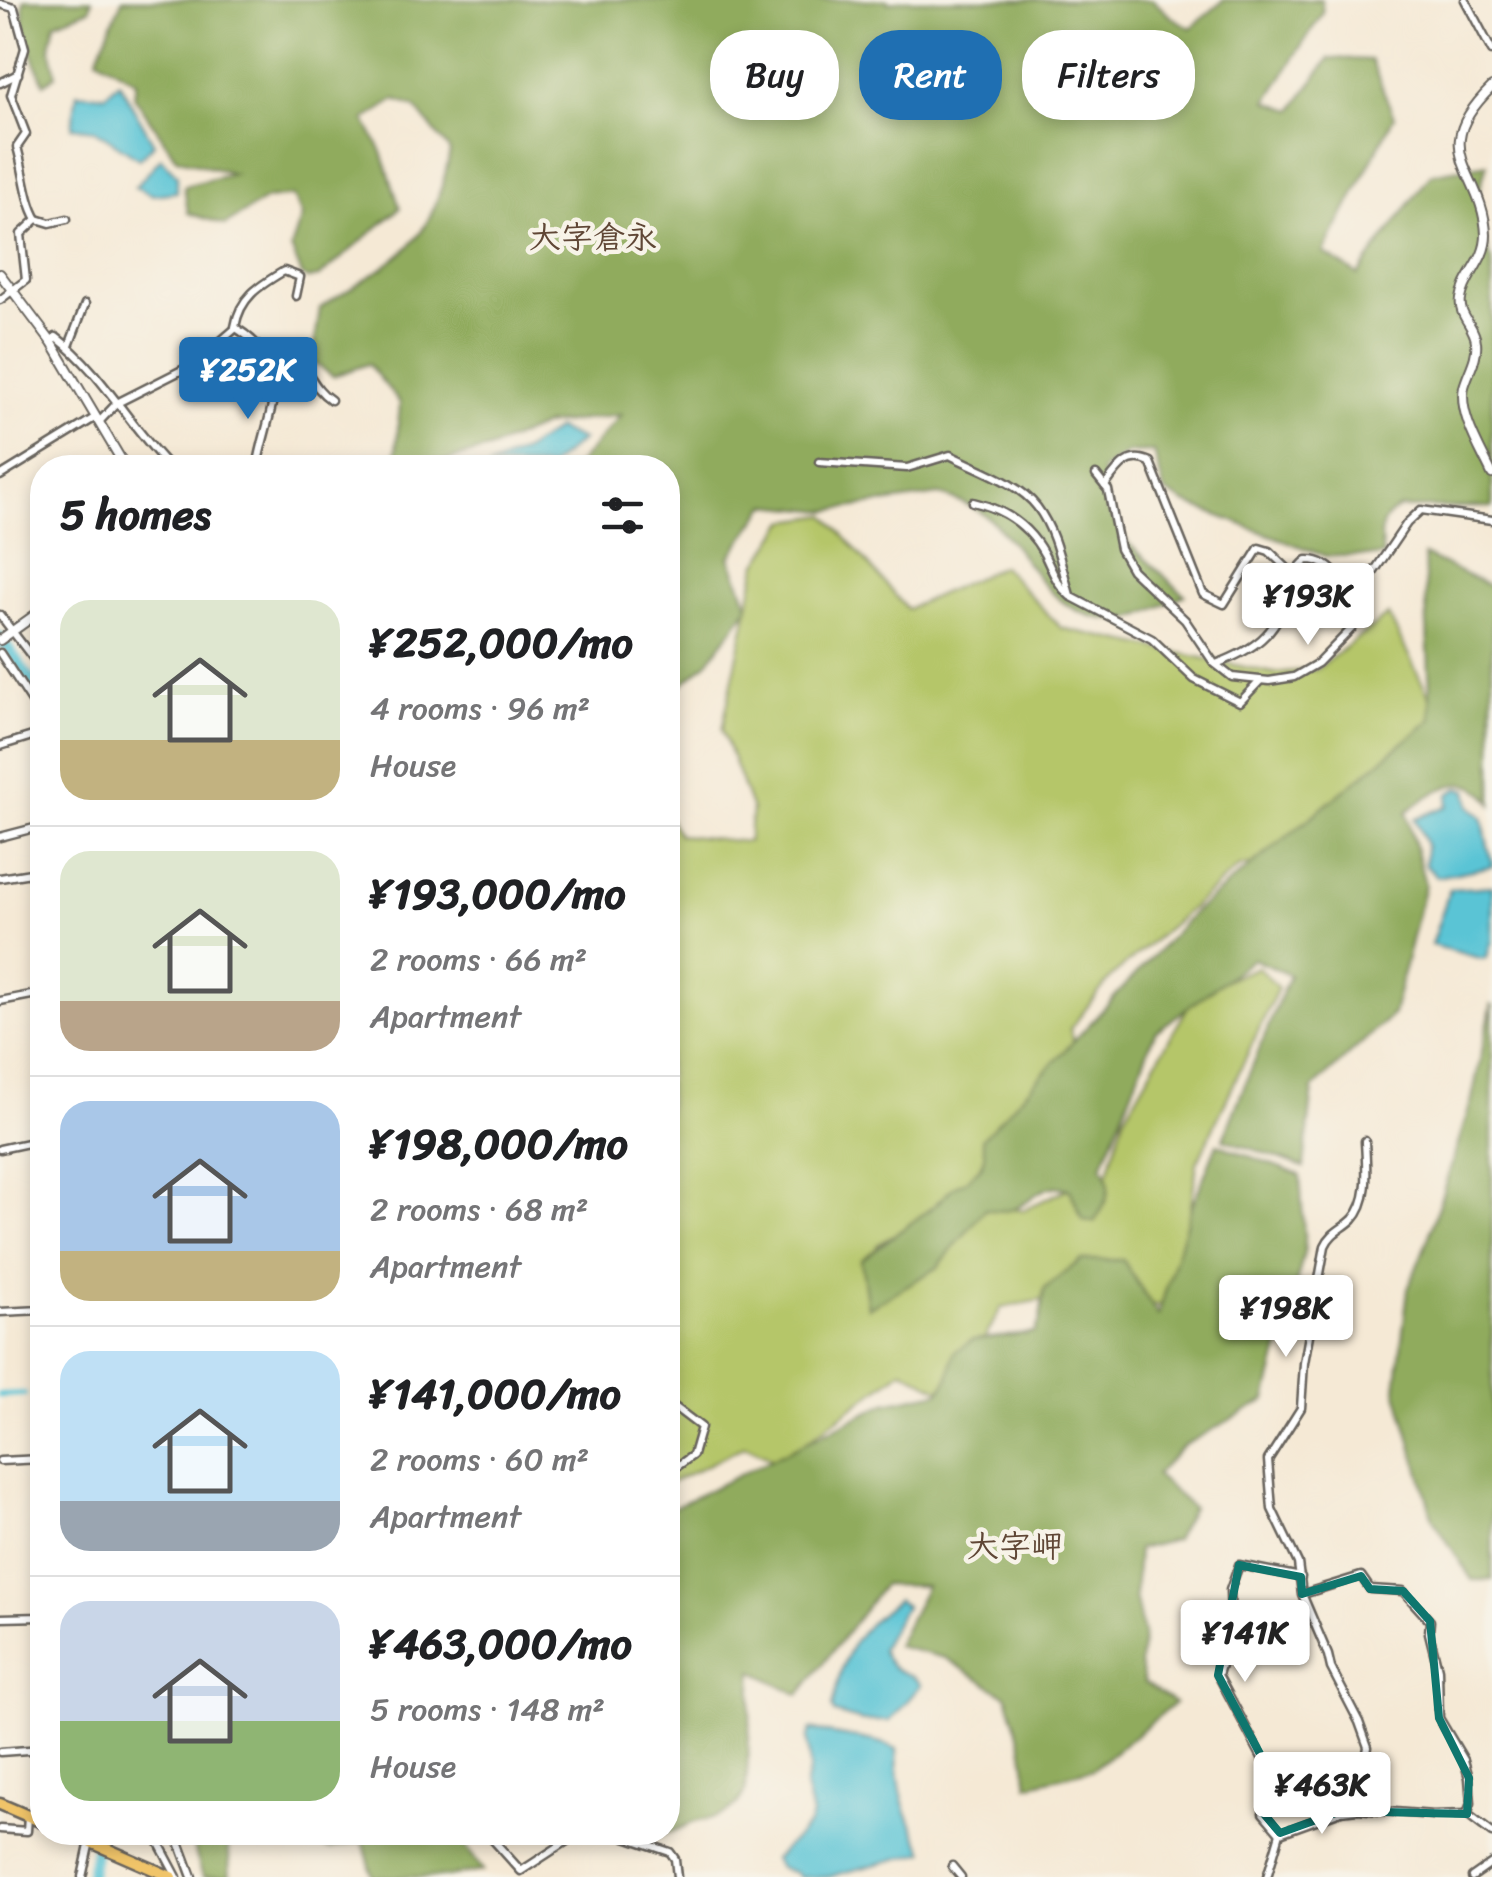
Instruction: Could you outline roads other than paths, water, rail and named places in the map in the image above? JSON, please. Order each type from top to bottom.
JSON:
[{"type":"main road","points":[[0,1804],[28,1816]]},
{"type":"main road","points":[[101,1845],[174,1877]]},
{"type":"street","points":[[18,0],[14,8],[25,48],[11,95],[26,134],[17,147],[28,184],[29,206],[38,219],[50,223],[67,219]]},
{"type":"street","points":[[1465,0],[1492,51]]},
{"type":"street","points":[[0,4],[14,8]]},
{"type":"street","points":[[0,84],[19,73]]},
{"type":"street","points":[[1492,87],[1471,109],[1462,127],[1463,168],[1482,209],[1486,236],[1484,253],[1463,291],[1460,306],[1476,346],[1463,403],[1492,474]]},
{"type":"street","points":[[0,300],[26,280],[21,234],[38,219]]},
{"type":"street","points":[[36,455],[97,420],[118,403],[194,364],[235,328],[238,310],[257,288],[284,271],[300,277],[296,296]]},
{"type":"street","points":[[0,274],[52,344],[118,455]]},
{"type":"street","points":[[69,346],[85,304]]},
{"type":"street","points":[[235,328],[269,355],[274,390],[260,455]]},
{"type":"street","points":[[52,344],[56,336],[69,346],[159,455]]},
{"type":"street","points":[[274,390],[306,350]]},
{"type":"street","points":[[297,362],[308,370],[317,390],[331,400]]},
{"type":"street","points":[[820,462],[907,468],[950,455],[1011,487],[1037,508],[1053,536],[1070,596]]},
{"type":"street","points":[[1105,486],[1128,460],[1136,457],[1150,462],[1202,594],[1212,601],[1224,604],[1260,548],[1269,551],[1294,574]]},
{"type":"street","points":[[0,476],[30,459]]},
{"type":"street","points":[[1096,475],[1105,486],[1112,524],[1124,557],[1143,582],[1184,620],[1215,665],[1232,678],[1294,677],[1310,670],[1359,620],[1371,576],[1415,514],[1430,510],[1492,520]]},
{"type":"street","points":[[973,502],[993,508],[1028,531],[1061,588],[1070,596],[1152,640],[1192,677],[1240,702],[1261,680]]},
{"type":"street","points":[[1215,665],[1253,649],[1272,632],[1294,574],[1307,560],[1328,566],[1349,594],[1359,620]]},
{"type":"street","points":[[0,615],[30,654]]},
{"type":"street","points":[[0,640],[30,619]]},
{"type":"street","points":[[0,653],[30,698]]},
{"type":"street","points":[[0,746],[30,737]]},
{"type":"street","points":[[0,837],[30,829]]},
{"type":"street","points":[[0,878],[30,873]]},
{"type":"street","points":[[0,1001],[30,995]]},
{"type":"street","points":[[1357,1810],[1368,1747],[1330,1668],[1302,1594],[1298,1563],[1272,1509],[1268,1460],[1301,1408],[1304,1362],[1325,1246],[1330,1236],[1356,1216],[1363,1204],[1365,1141]]},
{"type":"street","points":[[0,1149],[30,1144]]},
{"type":"street","points":[[0,1312],[30,1311]]},
{"type":"street","points":[[680,1411],[701,1427],[693,1454],[680,1464]]},
{"type":"street","points":[[0,1461],[30,1460]]},
{"type":"street","points":[[1280,1833],[1263,1813],[1270,1782],[1267,1766],[1218,1675],[1231,1631],[1230,1590],[1238,1566],[1300,1577]]},
{"type":"street","points":[[1302,1594],[1361,1576],[1370,1590],[1402,1591],[1430,1621],[1428,1633],[1438,1669],[1439,1718],[1464,1760],[1471,1802],[1467,1814]]},
{"type":"street","points":[[0,1618],[30,1617]]},
{"type":"street","points":[[0,1752],[30,1750]]},
{"type":"street","points":[[1280,1833],[1341,1811],[1357,1810],[1467,1814],[1492,1834]]},
{"type":"street","points":[[0,1830],[27,1830],[28,1816]]},
{"type":"street","points":[[1267,1877],[1280,1833]]},
{"type":"street","points":[[82,1877],[90,1845]]},
{"type":"street","points":[[159,1845],[174,1877]]},
{"type":"street","points":[[179,1845],[192,1877]]},
{"type":"street","points":[[497,1845],[520,1871],[561,1845]]},
{"type":"street","points":[[649,1845],[670,1852],[677,1877]]},
{"type":"street","points":[[1472,1877],[1492,1864]]},
{"type":"street","points":[[952,1866],[961,1877]]},
{"type":"water","points":[[119,82],[154,144],[139,159],[95,130],[72,127],[77,93],[105,95]]},
{"type":"water","points":[[161,158],[177,175],[177,192],[153,195],[135,187]]},
{"type":"water","points":[[557,429],[582,440],[564,455],[515,455]]},
{"type":"water","points":[[1459,788],[1467,790],[1470,806],[1482,817],[1492,866],[1437,877],[1425,865],[1426,845],[1415,819],[1447,806],[1449,794]]},
{"type":"water","points":[[1492,886],[1492,940],[1487,956],[1483,959],[1431,945],[1450,889]]},
{"type":"water","points":[[897,1600],[905,1606],[881,1649],[891,1665],[921,1685],[890,1721],[862,1721],[834,1713],[837,1688],[852,1646],[869,1624]]},
{"type":"water","points":[[811,1729],[897,1749],[904,1802],[925,1852],[827,1877],[799,1877],[779,1867],[774,1859],[809,1825],[812,1815],[805,1787],[810,1768],[807,1738]]},
{"type":"waterway","points":[[0,637],[30,678]]},
{"type":"waterway","points":[[0,1395],[24,1394]]},
{"type":"waterway","points":[[90,1877],[96,1845]]},
{"type":"district","name":"大字倉永","points":[[593,237]]},
{"type":"district","name":"大字岬","points":[[1015,1546]]}]
